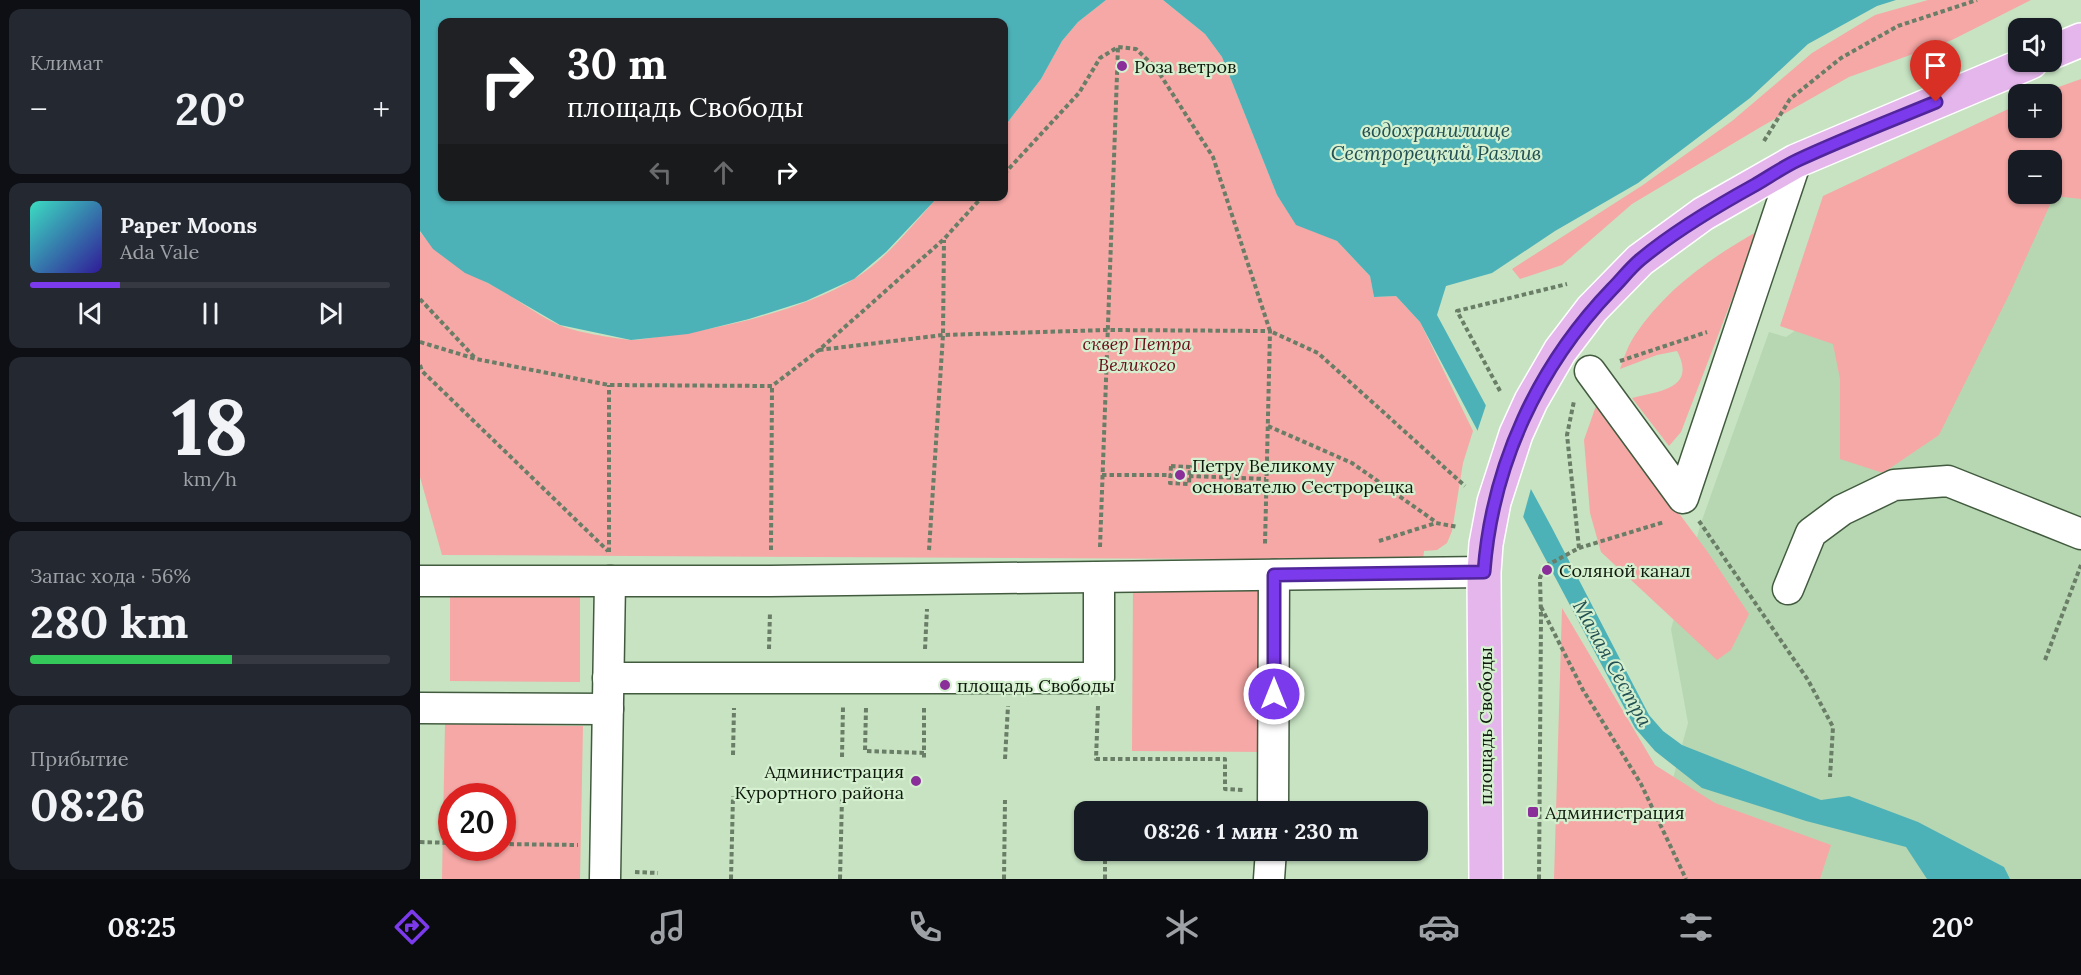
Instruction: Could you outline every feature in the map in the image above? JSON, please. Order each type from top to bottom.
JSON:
[{"type":"main road","points":[[2062,48],[2081,40]]},
{"type":"main road","name":"площадь Свободы","points":[[1486,879],[1476,548],[1481,495],[1560,351],[1592,309],[1640,260],[1703,214],[1796,161],[2008,72]]},
{"type":"lane","points":[[1590,371],[1683,498],[1796,161]]},
{"type":"lane","points":[[1788,589],[1811,533],[1842,510],[1894,485],[1948,481],[2081,534]]},
{"type":"lane","points":[[420,581],[1099,578],[1270,562],[1476,548]]},
{"type":"lane","points":[[1270,562],[1273,801]]},
{"type":"lane","points":[[608,678],[1099,678],[1099,578]]},
{"type":"lane","points":[[610,581],[605,846],[617,875]]},
{"type":"lane","points":[[420,708],[608,709]]},
{"type":"lane","points":[[1269,879],[1270,861]]},
{"type":"path","points":[[1762,144],[1790,99],[1841,58],[1898,26],[1977,0]]},
{"type":"path","points":[[1008,170],[1078,93],[1100,58],[1118,47],[1136,49],[1156,68],[1214,157],[1270,331],[1266,479],[1270,562]]},
{"type":"path","points":[[1099,578],[1118,47]]},
{"type":"path","points":[[420,342],[476,359],[609,385],[772,386],[819,350],[944,239],[978,201]]},
{"type":"path","points":[[924,678],[934,455],[943,335],[944,239]]},
{"type":"path","points":[[1500,391],[1457,311],[1567,284]]},
{"type":"path","points":[[420,299],[476,359]]},
{"type":"path","points":[[1590,371],[1743,320]]},
{"type":"path","points":[[819,350],[943,335],[1107,330],[1270,331],[1318,353],[1481,495]]},
{"type":"path","points":[[420,365],[422,371],[609,551]]},
{"type":"path","points":[[609,385],[610,581]]},
{"type":"path","points":[[769,677],[772,386]]},
{"type":"path","points":[[1268,426],[1352,463],[1436,523],[1476,548]]},
{"type":"path","points":[[1172,466],[1190,467],[1189,484],[1170,483],[1171,475],[1172,466]]},
{"type":"path","points":[[1102,475],[1171,475]]},
{"type":"path","points":[[1189,476],[1266,479]]},
{"type":"path","points":[[1697,518],[1808,680],[1828,718],[1833,728],[1830,777]]},
{"type":"path","points":[[1579,548],[1670,520]]},
{"type":"path","points":[[1371,544],[1436,523]]},
{"type":"path","points":[[1539,879],[1540,578],[1544,567],[1568,555]]},
{"type":"path","points":[[2045,660],[2081,564]]},
{"type":"path","points":[[1541,606],[1583,690],[1641,783],[1686,879]]},
{"type":"path","points":[[734,755],[735,678]]},
{"type":"path","points":[[855,678],[865,751],[924,755],[924,721]]},
{"type":"path","points":[[842,757],[855,678]]},
{"type":"path","points":[[1005,759],[1010,678]]},
{"type":"path","points":[[1099,678],[1096,759],[1225,759],[1225,789],[1273,801]]},
{"type":"path","points":[[731,879],[733,796]]},
{"type":"path","points":[[840,879],[842,798]]},
{"type":"path","points":[[1004,879],[1005,800]]},
{"type":"path","points":[[420,842],[438,843]]},
{"type":"path","points":[[516,844],[605,846]]},
{"type":"path","points":[[1105,861],[1105,879]]},
{"type":"path","points":[[617,875],[658,873]]},
{"type":"shaded area","points":[[2081,189],[2081,879],[1699,879],[1668,797],[1688,723],[1671,629],[1701,523],[1769,332],[1786,337],[1896,260],[2008,200],[2008,204],[2062,204],[2062,192]]},
{"type":"green space","name":"сквер Петра Великого","points":[[1106,0],[1163,0],[1205,34],[1222,57],[1277,195],[1296,224],[1337,241],[1370,276],[1374,297],[1396,296],[1420,322],[1473,431],[1463,463],[1452,531],[1447,543],[1437,550],[1424,551],[1423,560],[442,555],[420,477],[420,232],[439,252],[459,267],[538,314],[566,328],[584,332],[630,340],[642,339],[709,329],[787,309],[834,290],[866,271],[899,241],[934,201],[1008,201],[1008,122],[1041,79],[1062,41],[1078,22]]},
{"type":"green space","points":[[1928,0],[2031,0],[1952,40],[1849,77],[1632,204],[1562,265],[1520,279],[1512,269],[1643,185],[1732,121],[1812,53],[1875,15]]},
{"type":"green space","points":[[2081,79],[2081,199],[2062,197],[2062,150],[2008,150],[2008,204],[2050,204],[2010,293],[1939,435],[1883,473],[1840,459],[1840,379],[1833,344],[1780,326],[1823,196],[2008,109],[2008,138],[2062,138],[2062,86]]},
{"type":"green space","points":[[1758,231],[1681,432],[1669,446],[1632,398],[1663,390],[1679,381],[1682,364],[1677,351],[1657,355],[1620,369],[1626,352],[1647,318],[1675,289],[1723,252]]},
{"type":"green space","points":[[1597,403],[1707,551],[1749,614],[1731,650],[1717,660],[1601,552],[1590,513],[1584,440]]},
{"type":"green space","points":[[1133,586],[1266,587],[1265,752],[1132,751]]},
{"type":"green space","points":[[450,592],[580,593],[580,682],[450,681]]},
{"type":"green space","points":[[1562,608],[1655,765],[1715,803],[1831,845],[1820,879],[1554,879]]},
{"type":"green space","points":[[445,724],[583,726],[580,879],[442,879],[442,861],[516,861],[516,783],[444,783]]},
{"type":"water","points":[[420,0],[1106,0],[1078,22],[1062,41],[1041,79],[1008,122],[1008,18],[438,18],[438,201],[934,201],[886,252],[854,279],[806,301],[749,319],[688,334],[631,340],[560,325],[488,283],[465,273],[433,249],[420,231]]},
{"type":"water","name":"водохранилище Сестрорецкий Разлив","points":[[1163,0],[1896,0],[1877,6],[1808,44],[1750,98],[1638,183],[1555,231],[1492,273],[1446,286],[1437,315],[1552,528],[1649,715],[1663,731],[1682,745],[1821,800],[1849,796],[1918,822],[2004,867],[2010,879],[1927,879],[1906,847],[1806,821],[1702,788],[1655,751],[1635,728],[1420,322],[1396,296],[1374,297],[1370,276],[1337,241],[1296,225],[1277,195],[1222,57],[1205,34]]},
{"type":"pier","points":[[1487,402],[1532,485],[1522,521],[1476,435]]},
{"type":"place","name":"Роза ветров","points":[[1122,66]]},
{"type":"place","name":"Петру Великому основателю Сестрорецка","points":[[1180,475]]},
{"type":"place","name":"Соляной канал","points":[[1547,570]]},
{"type":"place","name":"площадь Свободы","points":[[945,685]]},
{"type":"place","name":"Администрация Курортного района","points":[[916,781]]},
{"type":"place","name":"Администрация","points":[[1533,812]]},
{"type":"route","points":[[1274,694],[1274,575],[1484,572],[1486,544],[1494,502],[1516,434],[1531,401],[1560,351],[1592,309],[1640,260],[1703,214],[1796,161],[1936,102]]},
{"type":"water label","name":"Малая Сестра","points":[[1613,663]]}]
